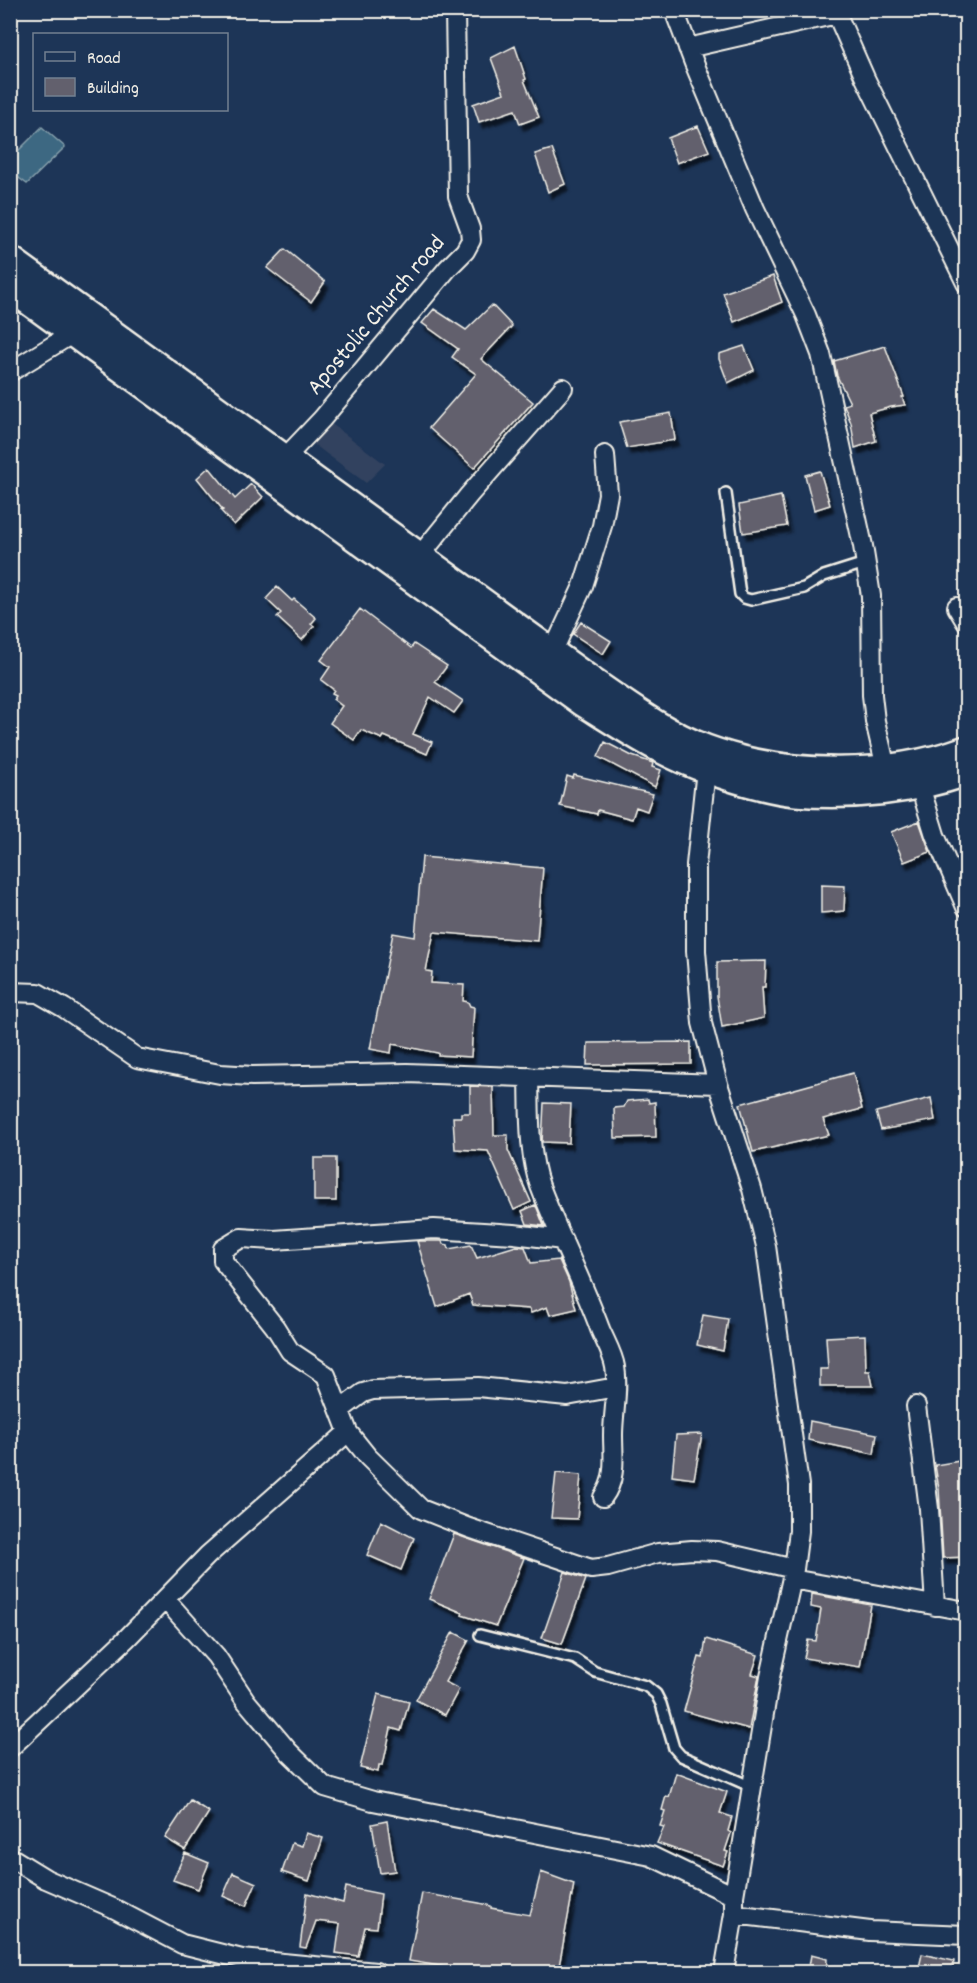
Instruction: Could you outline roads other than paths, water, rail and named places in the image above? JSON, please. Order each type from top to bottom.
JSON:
[{"type":"main road","points":[[10,260],[552,653],[655,724],[705,748],[771,766],[796,770],[886,768],[921,762],[966,750]]},
{"type":"main road","points":[[10,287],[583,702],[644,740],[706,769],[795,792],[880,791],[966,772]]},
{"type":"street","name":"Apostolic Church road","points":[[284,459],[322,419],[448,268],[465,251],[471,240],[470,229],[459,196],[455,10]]},
{"type":"street","points":[[674,10],[754,209],[806,315],[821,354],[866,563],[871,596],[872,695],[875,721],[886,768]]},
{"type":"street","points":[[688,48],[836,12],[865,78],[966,283]]},
{"type":"street","points":[[10,372],[75,332]]},
{"type":"street","points":[[419,557],[469,495],[563,388]]},
{"type":"street","points":[[552,653],[582,586],[602,526],[609,494],[605,455]]},
{"type":"street","points":[[706,769],[696,865],[696,951],[702,1023],[718,1084],[752,1189],[766,1246],[799,1485],[799,1531],[793,1574],[770,1677],[724,1972]]},
{"type":"street","points":[[919,783],[935,835],[966,907]]},
{"type":"street","points":[[10,992],[38,993],[137,1058],[220,1074],[252,1076],[407,1073],[718,1084]]},
{"type":"street","points":[[529,1077],[534,1162],[540,1184],[615,1365],[613,1476],[608,1491],[603,1497]]},
{"type":"street","points":[[563,1240],[514,1234],[434,1229],[274,1240],[241,1238],[223,1249],[223,1261],[275,1327],[290,1351],[326,1375],[348,1432],[368,1456],[422,1509],[469,1528],[591,1569],[608,1567],[658,1553],[692,1550],[717,1551],[793,1574],[934,1606],[966,1611]]},
{"type":"street","points":[[340,1410],[363,1393],[373,1390],[478,1387],[567,1396],[616,1387]]},
{"type":"street","points":[[916,1406],[929,1509],[934,1606]]},
{"type":"street","points":[[10,1748],[208,1555],[348,1432]]},
{"type":"street","points":[[165,1599],[216,1656],[260,1718],[289,1752],[325,1787],[373,1801],[651,1856],[734,1905],[870,1931],[966,1935]]},
{"type":"street","points":[[10,1857],[46,1879],[113,1908],[182,1944],[242,1959],[374,1972]]},
{"type":"lane","points":[[726,493],[740,594],[744,598],[751,600],[804,588],[824,576],[866,563]]},
{"type":"lane","points":[[480,1635],[575,1659],[595,1672],[646,1686],[656,1694],[661,1704],[674,1748],[681,1756],[752,1787]]}]
